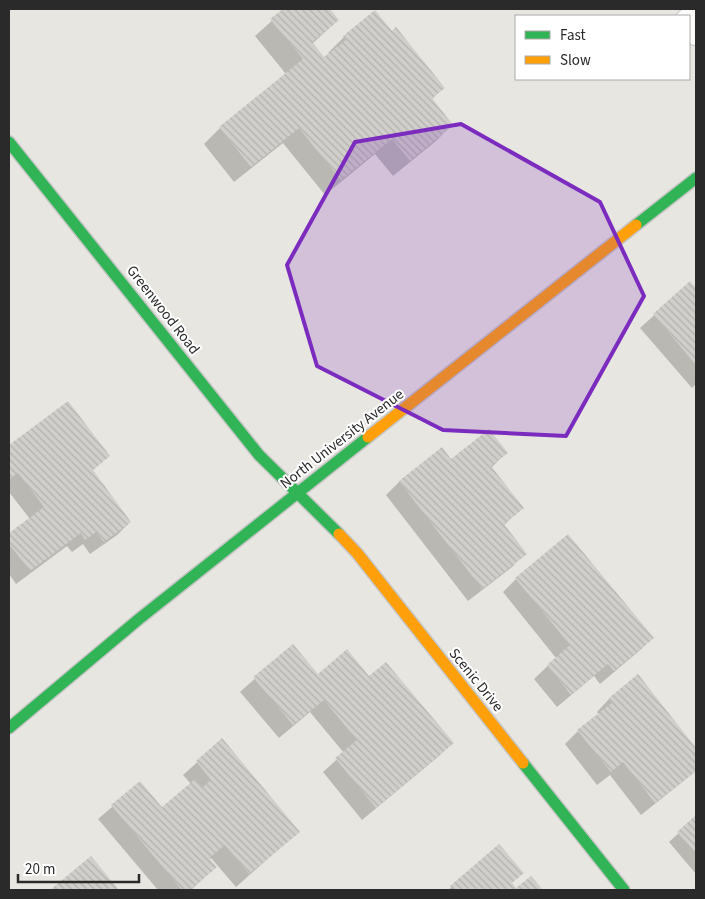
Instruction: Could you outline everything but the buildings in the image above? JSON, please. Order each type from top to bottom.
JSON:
[{"type":"street","name":"Greenwood Road","points":[[9,142],[259,455],[297,494]]},
{"type":"street","name":"North University Avenue","points":[[9,728],[139,619],[696,178]]},
{"type":"street","name":"Scenic Drive","points":[[297,494],[324,518],[358,553],[448,670],[624,890]]},
{"type":"highlighted area","points":[[461,124],[600,202],[644,296],[566,436],[443,430],[317,366],[287,265],[355,142]]},
{"type":"traffic: fast","points":[[9,142],[259,455],[339,534]]},
{"type":"traffic: fast","points":[[636,225],[696,178]]},
{"type":"traffic: fast","points":[[9,728],[139,619],[368,437]]},
{"type":"traffic: fast","points":[[523,763],[624,890]]},
{"type":"traffic: slow","points":[[368,437],[636,225]]},
{"type":"traffic: slow","points":[[339,534],[357,553],[523,763]]}]
